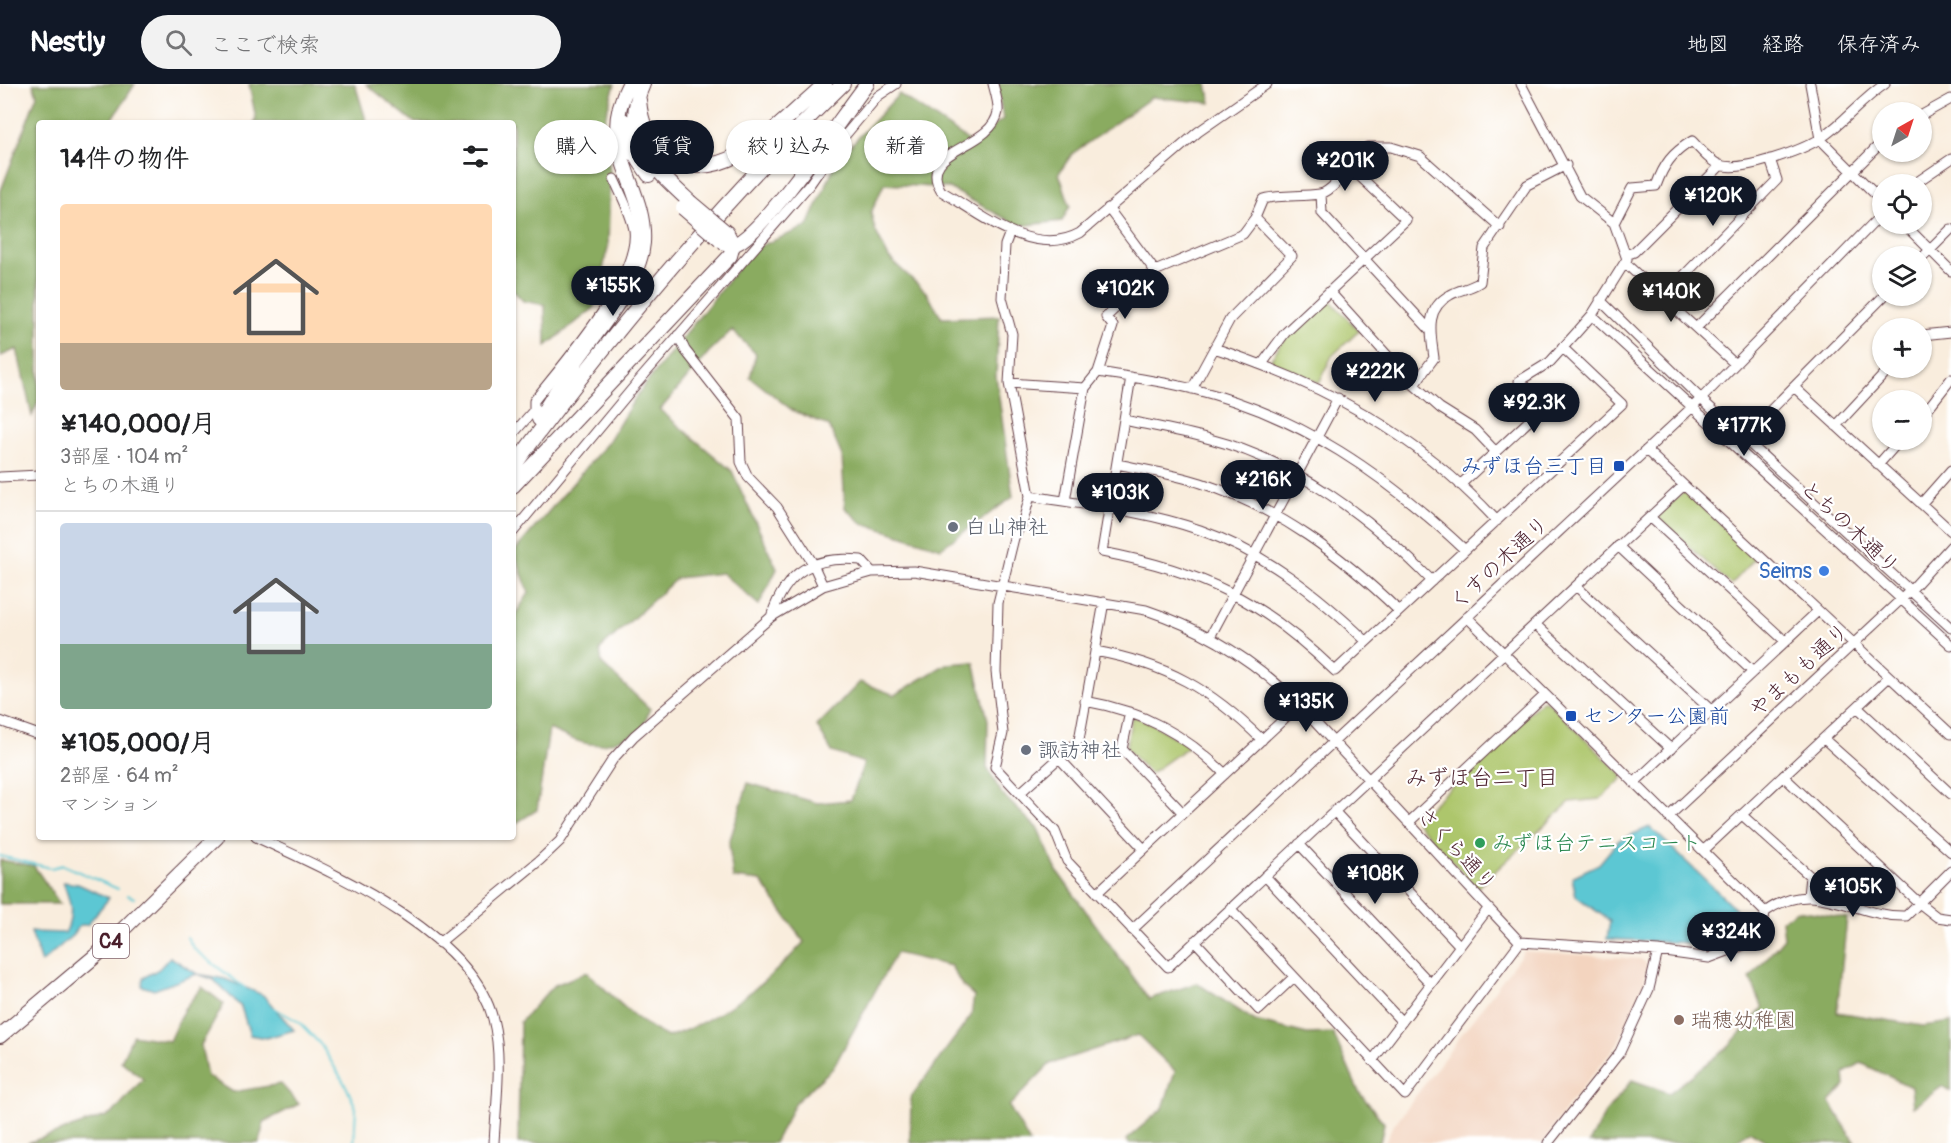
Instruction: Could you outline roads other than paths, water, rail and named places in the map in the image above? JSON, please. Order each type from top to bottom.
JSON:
[{"type":"highway","points":[[516,457],[623,293],[639,260],[643,245],[640,213],[622,166],[617,142],[622,100],[629,84]]},
{"type":"highway","points":[[644,84],[635,124],[640,147],[686,204]]},
{"type":"highway","points":[[639,100],[646,132],[661,151],[682,164],[716,165],[736,157],[825,84]]},
{"type":"highway","points":[[516,457],[645,288],[711,210],[761,156],[836,84]]},
{"type":"highway","points":[[516,457],[619,328],[716,213],[843,84]]},
{"type":"highway","points":[[622,100],[624,126],[636,158],[651,178],[727,239],[746,238],[782,197],[867,84]]},
{"type":"highway","points":[[516,483],[726,261],[727,239]]},
{"type":"highway","name":"C4","points":[[0,1036],[99,952],[214,840]]},
{"type":"street","points":[[516,528],[678,335],[810,184],[837,145],[878,96],[896,84]]},
{"type":"street","points":[[993,84],[998,112],[993,122],[972,144],[940,160],[936,169],[936,183],[941,191],[1010,232],[1044,240],[1065,240],[1080,233],[1198,132],[1267,84]]},
{"type":"street","points":[[1521,84],[1585,202],[1614,223],[1626,259],[1735,364]]},
{"type":"street","points":[[1810,84],[1821,139],[1872,191]]},
{"type":"street","points":[[1614,223],[1632,188],[1656,186],[1664,165],[1673,153],[1692,141],[1712,160],[1733,168],[1770,159],[1821,139],[1857,104],[1885,84]]},
{"type":"street","points":[[1932,109],[1951,99]]},
{"type":"street","points":[[1065,501],[1085,388],[1098,372],[1113,326],[1106,317],[1155,271],[1243,234],[1255,218],[1263,199],[1282,194],[1321,194],[1330,189],[1367,147],[1391,147],[1420,156],[1500,226]]},
{"type":"street","points":[[1696,328],[1872,151]]},
{"type":"street","points":[[1663,297],[1777,180],[1770,159]]},
{"type":"street","points":[[1929,174],[1951,159]]},
{"type":"street","points":[[1414,385],[1434,358],[1430,330],[1431,313],[1450,294],[1473,288],[1480,282],[1484,248],[1527,185],[1566,165]]},
{"type":"street","points":[[1460,485],[1546,405],[1519,381],[1550,362],[1592,315],[1626,259],[1721,165]]},
{"type":"street","points":[[1262,364],[1277,341],[1406,220],[1350,167]]},
{"type":"street","points":[[516,431],[534,410],[534,401],[608,302],[628,262],[634,231],[614,179]]},
{"type":"street","points":[[1321,194],[1322,213],[1430,330]]},
{"type":"street","points":[[1108,208],[1155,271]]},
{"type":"street","points":[[1192,389],[1239,307],[1292,256],[1255,218]]},
{"type":"street","name":"くすの木通り","points":[[1132,930],[1697,402],[1872,224]]},
{"type":"street","points":[[1932,248],[1951,229]]},
{"type":"street","points":[[1010,232],[1005,245],[1002,298],[1012,334],[1009,383],[1030,496],[1001,586],[996,672],[1003,733],[995,767],[1055,831],[1067,861],[1168,967],[1683,486]]},
{"type":"street","points":[[1914,234],[1926,246]]},
{"type":"street","points":[[1932,252],[1951,271]]},
{"type":"street","points":[[1330,292],[1414,385],[1440,408],[1475,430],[1495,452]]},
{"type":"street","name":"とちの木通り","points":[[1600,300],[1697,402],[1951,645]]},
{"type":"street","points":[[1743,438],[1874,306]]},
{"type":"street","name":"とちの木通り","points":[[1592,315],[1743,438],[1951,628]]},
{"type":"street","points":[[1932,335],[1951,332]]},
{"type":"street","points":[[678,335],[685,350],[739,420],[741,462],[748,477],[777,507],[812,562],[823,586]]},
{"type":"street","points":[[1131,377],[1102,552],[1150,561],[1197,576],[1234,593],[1300,638],[1335,671],[1622,404],[1562,347]]},
{"type":"street","points":[[1214,348],[1262,364],[1338,398],[1412,445],[1460,485],[1497,521]]},
{"type":"street","points":[[1098,372],[1192,389],[1261,411],[1317,437],[1376,473],[1427,514],[1465,550]]},
{"type":"street","points":[[1836,426],[1881,378]]},
{"type":"street","points":[[1932,403],[1951,379]]},
{"type":"street","points":[[1009,383],[1085,388]]},
{"type":"street","points":[[1794,387],[1951,531]]},
{"type":"street","points":[[1210,637],[1338,398]]},
{"type":"street","points":[[1124,420],[1211,439],[1243,450],[1297,476],[1385,536],[1432,581]]},
{"type":"street","points":[[1646,450],[1951,734]]},
{"type":"street","points":[[1878,465],[1891,450]]},
{"type":"street","points":[[1117,464],[1202,483],[1276,515],[1348,564],[1399,611]]},
{"type":"street","points":[[1921,504],[1951,470]]},
{"type":"street","points":[[0,477],[36,475]]},
{"type":"street","points":[[1030,496],[1109,508],[1159,518],[1200,530],[1255,554],[1327,604],[1366,641]]},
{"type":"street","points":[[1650,517],[1786,642]]},
{"type":"street","points":[[1618,546],[1753,672]]},
{"type":"street","name":"やまもも通り","points":[[1668,817],[1910,591],[1951,546]]},
{"type":"street","points":[[439,943],[560,841],[613,759],[634,736],[771,617],[823,586],[872,572],[861,560],[812,562],[800,570],[777,597],[771,617]]},
{"type":"street","name":"さくら通り","points":[[872,572],[914,571],[1104,602],[1168,618],[1210,637],[1272,679],[1299,705],[1520,942]]},
{"type":"street","points":[[1576,586],[1712,711]]},
{"type":"street","points":[[1020,793],[1079,740],[1104,602]]},
{"type":"street","points":[[1634,783],[1818,611]]},
{"type":"street","points":[[1467,617],[1765,912]]},
{"type":"street","points":[[1535,624],[1671,748]]},
{"type":"street","points":[[1095,651],[1154,665],[1183,678],[1221,702],[1262,740]]},
{"type":"street","points":[[1703,852],[1889,677]]},
{"type":"street","points":[[1408,823],[1545,695]]},
{"type":"street","points":[[1086,702],[1130,712],[1174,731],[1197,748],[1225,774]]},
{"type":"street","points":[[1097,893],[1299,705]]},
{"type":"street","points":[[1857,707],[1951,794]]},
{"type":"street","points":[[1130,712],[1122,749],[1183,813]]},
{"type":"street","points":[[0,721],[36,734]]},
{"type":"street","points":[[1824,739],[1951,852]]},
{"type":"street","points":[[1059,758],[1144,849]]},
{"type":"street","points":[[1783,776],[1919,903],[1937,917],[1951,919]]},
{"type":"street","points":[[1334,811],[1460,946]]},
{"type":"street","points":[[1742,815],[1810,876],[1808,896]]},
{"type":"street","points":[[262,840],[352,882],[391,906],[439,943],[471,976],[485,998],[493,1019],[497,1054],[494,1143]]},
{"type":"street","points":[[1299,844],[1431,984]]},
{"type":"street","points":[[1765,912],[1794,897],[1808,896],[1854,904],[1892,916],[1906,916],[1951,871]]},
{"type":"street","points":[[1265,876],[1402,1022]]},
{"type":"street","points":[[1230,908],[1405,1095],[1520,942],[1658,951],[1709,958],[1749,943],[1762,927],[1765,912]]},
{"type":"street","points":[[1372,1060],[1488,909]]},
{"type":"street","points":[[1195,940],[1259,1010],[1294,977]]},
{"type":"street","points":[[1548,1143],[1620,1052],[1649,989],[1658,951]]},
{"type":"water","points":[[1650,827],[1742,915],[1736,930],[1711,944],[1607,939],[1610,921],[1576,896],[1572,877],[1599,864],[1619,840]]},
{"type":"water","points":[[63,882],[78,884],[109,898],[87,925],[80,925],[74,934],[41,963],[31,932],[65,933],[71,914]]},
{"type":"water","points":[[170,957],[197,974],[154,990],[142,986],[143,978],[159,969]]},
{"type":"water","points":[[197,974],[225,979],[263,995],[294,1030],[266,1038],[250,1035],[241,1007],[213,979]]},
{"type":"waterway","points":[[0,856],[51,868],[63,865],[118,889]]},
{"type":"waterway","points":[[127,895],[134,898]]},
{"type":"waterway","points":[[187,937],[194,949],[245,988]]},
{"type":"waterway","points":[[274,1008],[299,1022],[321,1045],[346,1086],[356,1108],[354,1143]]},
{"type":"place","name":"みずほ台三丁目","points":[[1619,466]]},
{"type":"place","name":"白山神社","points":[[953,527]]},
{"type":"place","name":"Seims","points":[[1824,571]]},
{"type":"place","name":"センター公園前","points":[[1571,716]]},
{"type":"place","name":"諏訪神社","points":[[1026,750]]},
{"type":"place","name":"みずほ台テニスコート","points":[[1480,843]]},
{"type":"place","name":"瑞穂幼稚園","points":[[1679,1020]]},
{"type":"district","name":"みずほ台二丁目","points":[[1482,777]]}]
